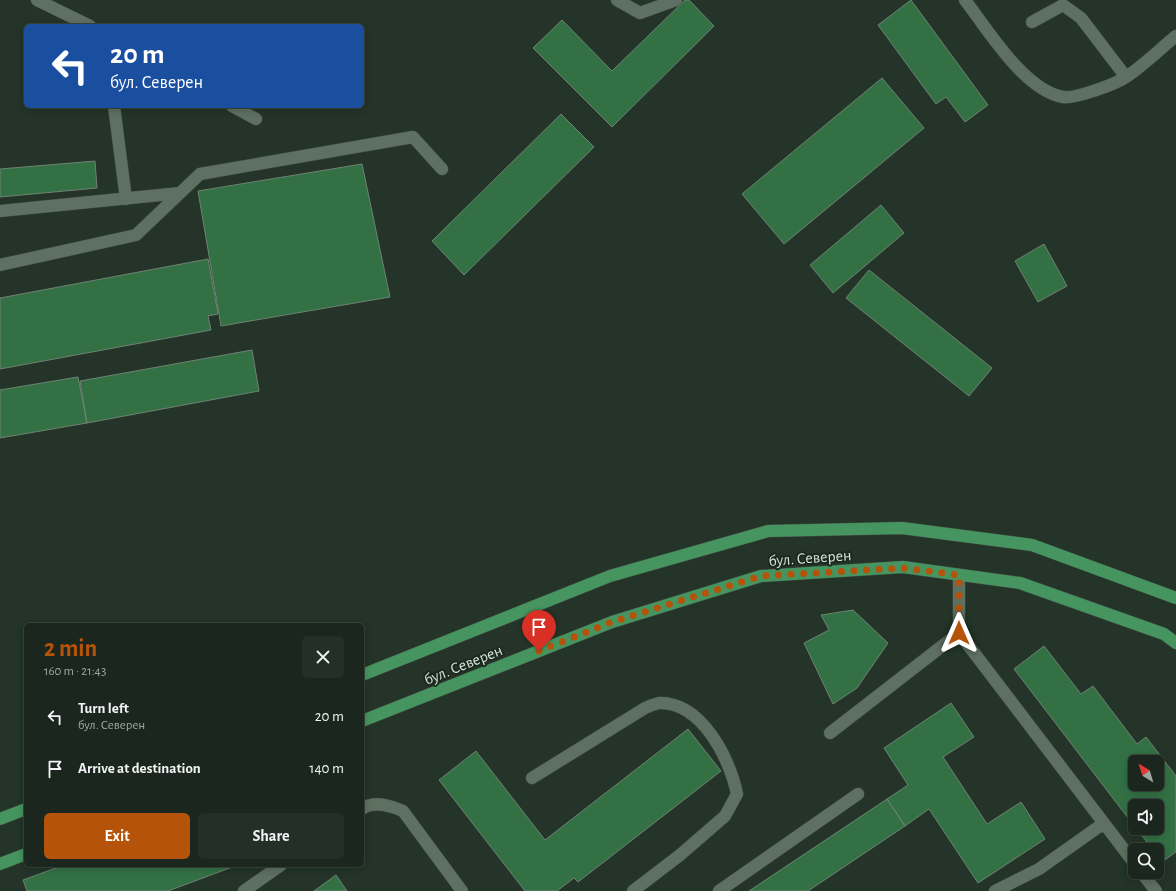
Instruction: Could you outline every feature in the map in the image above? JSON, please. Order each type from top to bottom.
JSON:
[{"type":"main road","name":"бул. Северен","points":[[364,674],[610,576],[768,531],[902,528],[1032,545],[1176,598]]},
{"type":"main road","name":"бул. Северен","points":[[364,720],[612,622],[761,576],[903,568],[1020,583],[1164,634],[1176,643]]},
{"type":"main road","points":[[0,819],[24,810]]},
{"type":"main road","points":[[0,864],[24,855]]},
{"type":"street","points":[[37,0],[86,24]]},
{"type":"street","points":[[617,0],[640,13],[676,0]]},
{"type":"street","points":[[965,0],[1019,70],[1037,86],[1064,97],[1093,92],[1126,77],[1176,36]]},
{"type":"street","points":[[1032,22],[1063,5],[1081,18],[1126,77]]},
{"type":"street","points":[[114,108],[126,199]]},
{"type":"street","points":[[236,108],[256,119]]},
{"type":"street","points":[[0,265],[136,234],[200,174],[413,137],[442,169]]},
{"type":"street","points":[[0,211],[180,193]]},
{"type":"street","points":[[959,575],[959,633],[1128,855]]},
{"type":"street","points":[[830,733],[959,633]]},
{"type":"street","points":[[532,778],[645,708],[658,703],[677,706],[697,718],[713,736],[733,776],[737,794],[726,816],[680,855],[633,891]]},
{"type":"street","points":[[719,891],[858,794]]},
{"type":"street","points":[[364,808],[368,805],[389,805],[404,811],[462,891]]},
{"type":"street","points":[[995,891],[1039,869],[1104,823]]},
{"type":"street","points":[[244,891],[278,867]]},
{"type":"street","points":[[1147,879],[1156,891]]},
{"type":"building","points":[[685,0],[689,0],[714,26],[612,127],[533,48],[562,20],[612,71]]},
{"type":"building","points":[[911,0],[988,105],[965,122],[946,97],[936,104],[878,25]]},
{"type":"building","points":[[882,78],[924,128],[784,244],[742,194]]},
{"type":"building","points":[[561,114],[594,147],[464,275],[432,241]]},
{"type":"building","points":[[95,161],[97,188],[0,197],[0,169]]},
{"type":"building","points":[[362,164],[390,297],[221,326],[198,191]]},
{"type":"building","points":[[881,205],[904,233],[833,293],[810,265]]},
{"type":"building","points":[[1044,244],[1067,286],[1038,302],[1015,261]]},
{"type":"building","points":[[208,259],[218,314],[208,316],[211,330],[0,369],[0,298]]},
{"type":"building","points":[[869,270],[992,368],[969,396],[846,298]]},
{"type":"building","points":[[252,350],[259,391],[87,423],[80,381]]},
{"type":"building","points":[[78,377],[87,423],[0,438],[0,390]]},
{"type":"building","points":[[853,610],[888,643],[857,688],[833,704],[804,643],[829,630],[821,615]]},
{"type":"building","points":[[1044,646],[1081,694],[1093,686],[1137,744],[1146,737],[1160,755],[1128,755],[1128,791],[1164,791],[1164,760],[1176,776],[1176,852],[1164,861],[1164,843],[1148,843],[1141,835],[1164,835],[1164,799],[1128,799],[1128,818],[1014,669]]},
{"type":"building","points":[[951,703],[974,737],[943,757],[987,824],[1021,802],[1045,839],[978,883],[929,809],[905,826],[887,799],[908,785],[884,748]]},
{"type":"building","points":[[688,729],[721,771],[578,882],[574,878],[557,891],[525,891],[439,780],[476,751],[545,840]]},
{"type":"building","points":[[887,799],[905,826],[808,891],[749,891]]},
{"type":"building","points":[[59,867],[232,867],[168,891],[27,891],[23,880]]},
{"type":"building","points":[[336,875],[347,891],[314,891]]},
{"type":"route","points":[[539,651],[612,622],[761,576],[903,568],[959,575],[959,633]]}]
